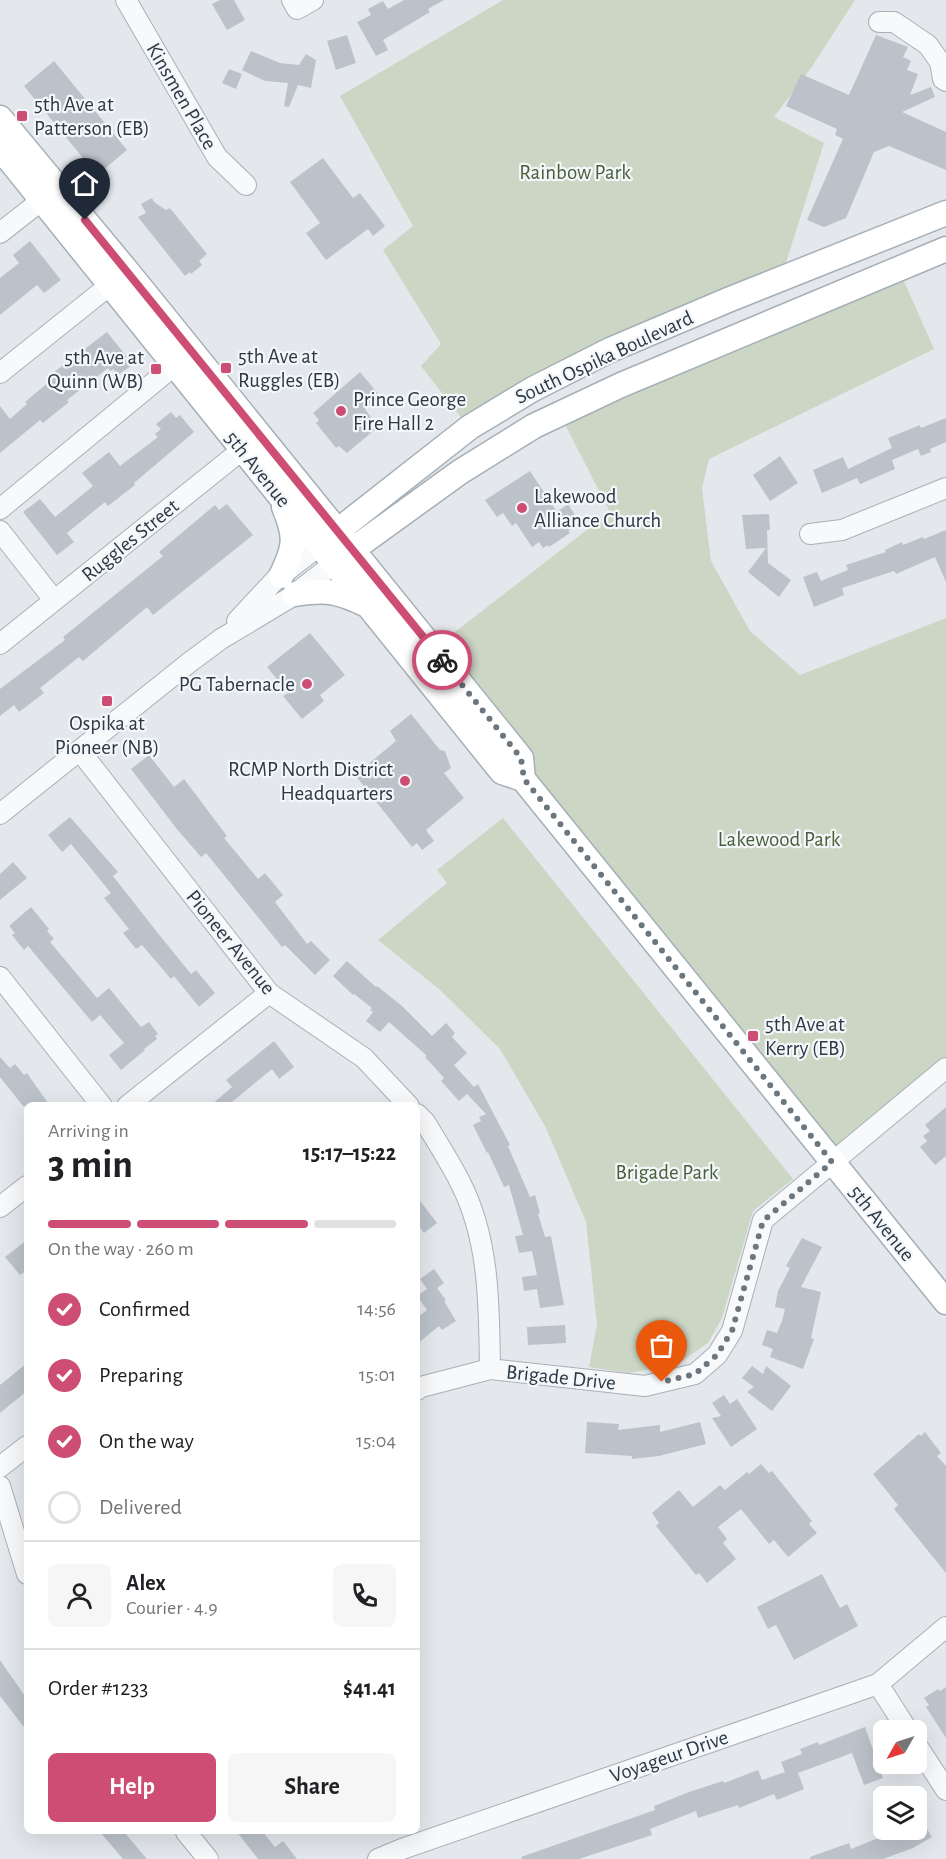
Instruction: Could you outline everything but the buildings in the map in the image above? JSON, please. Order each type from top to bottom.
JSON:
[{"type":"main road","name":"5th Avenue","points":[[0,118],[118,278],[336,547],[394,600],[521,758],[524,779],[946,1302]]},
{"type":"main road","name":"5th Avenue","points":[[0,148],[42,200],[118,278],[175,366],[251,443]]},
{"type":"main road","name":"South Ospika Boulevard","points":[[336,547],[376,500],[470,427],[499,408],[582,363],[728,300],[946,213]]},
{"type":"main road","name":"South Ospika Boulevard","points":[[336,547],[394,519],[492,451],[534,426],[621,385],[946,249]]},
{"type":"main road","points":[[369,606],[343,593],[288,585],[293,542],[289,520],[289,489],[337,504],[348,505],[376,500]]},
{"type":"main road","points":[[394,519],[383,539],[380,561],[394,600]]},
{"type":"main road","name":"5th Avenue","points":[[336,547],[369,606],[502,772],[524,779]]},
{"type":"street","name":"Kinsmen Place","points":[[126,0],[217,157],[246,185]]},
{"type":"street","points":[[292,0],[297,9],[313,0]]},
{"type":"street","points":[[879,22],[894,22],[927,45],[940,62],[943,79],[946,81]]},
{"type":"street","points":[[0,233],[42,200]]},
{"type":"street","points":[[0,373],[118,278]]},
{"type":"street","points":[[0,509],[175,366]]},
{"type":"street","name":"Ruggles Street","points":[[0,644],[251,443]]},
{"type":"street","points":[[810,534],[842,530],[946,489]]},
{"type":"street","points":[[0,531],[54,600]]},
{"type":"street","name":"South Ospika Boulevard","points":[[0,814],[336,547]]},
{"type":"street","name":"Pioneer Avenue","points":[[80,751],[269,993],[364,1058],[405,1102]]},
{"type":"street","points":[[0,977],[99,1102]]},
{"type":"street","points":[[133,1102],[269,993]]},
{"type":"street","name":"Brigade Drive","points":[[420,1388],[490,1369],[645,1386],[695,1374],[717,1355],[732,1331],[763,1221],[946,1068]]},
{"type":"street","points":[[420,1122],[461,1184],[478,1231],[489,1294],[490,1369]]},
{"type":"street","points":[[0,1207],[24,1188]]},
{"type":"street","points":[[0,1467],[24,1448]]},
{"type":"street","points":[[0,1486],[24,1564]]},
{"type":"street","name":"Voyageur Drive","points":[[378,1859],[878,1684],[946,1628]]},
{"type":"street","points":[[878,1684],[901,1720]]},
{"type":"street","points":[[927,1761],[946,1790]]},
{"type":"street","points":[[188,1834],[208,1859]]},
{"type":"green space","name":"Rainbow Park","points":[[503,0],[855,0],[811,68],[774,117],[824,143],[782,275],[463,420],[421,366],[441,344],[383,250],[413,226],[340,96]]},
{"type":"green space","name":"Lakewood Park","points":[[899,270],[934,349],[709,459],[702,488],[711,561],[750,631],[800,675],[946,618],[946,1062],[823,1156],[420,659],[610,512],[556,407]]},
{"type":"green space","name":"Brigade Park","points":[[503,818],[793,1179],[753,1211],[722,1318],[708,1343],[676,1365],[629,1373],[589,1367],[597,1324],[586,1222],[545,1126],[500,1049],[440,990],[378,940],[447,883],[437,870]]},
{"type":"way so far","points":[[442,660],[521,758],[524,779],[832,1162],[763,1221],[732,1331],[717,1355],[695,1374],[662,1382]]},
{"type":"place","name":"5th Ave at Patterson (EB)","points":[[22,116]]},
{"type":"place","name":"5th Ave at Ruggles (EB)","points":[[226,368]]},
{"type":"place","name":"5th Ave at Quinn (WB)","points":[[156,369]]},
{"type":"place","name":"Prince George Fire Hall 2","points":[[341,411]]},
{"type":"place","name":"Lakewood Alliance Church","points":[[522,508]]},
{"type":"place","name":"PG Tabernacle","points":[[307,684]]},
{"type":"place","name":"Ospika at Pioneer (NB)","points":[[107,701]]},
{"type":"place","name":"RCMP North District Headquarters","points":[[405,781]]},
{"type":"place","name":"5th Ave at Kerry (EB)","points":[[753,1036]]},
{"type":"route","points":[[85,220],[442,660]]}]
